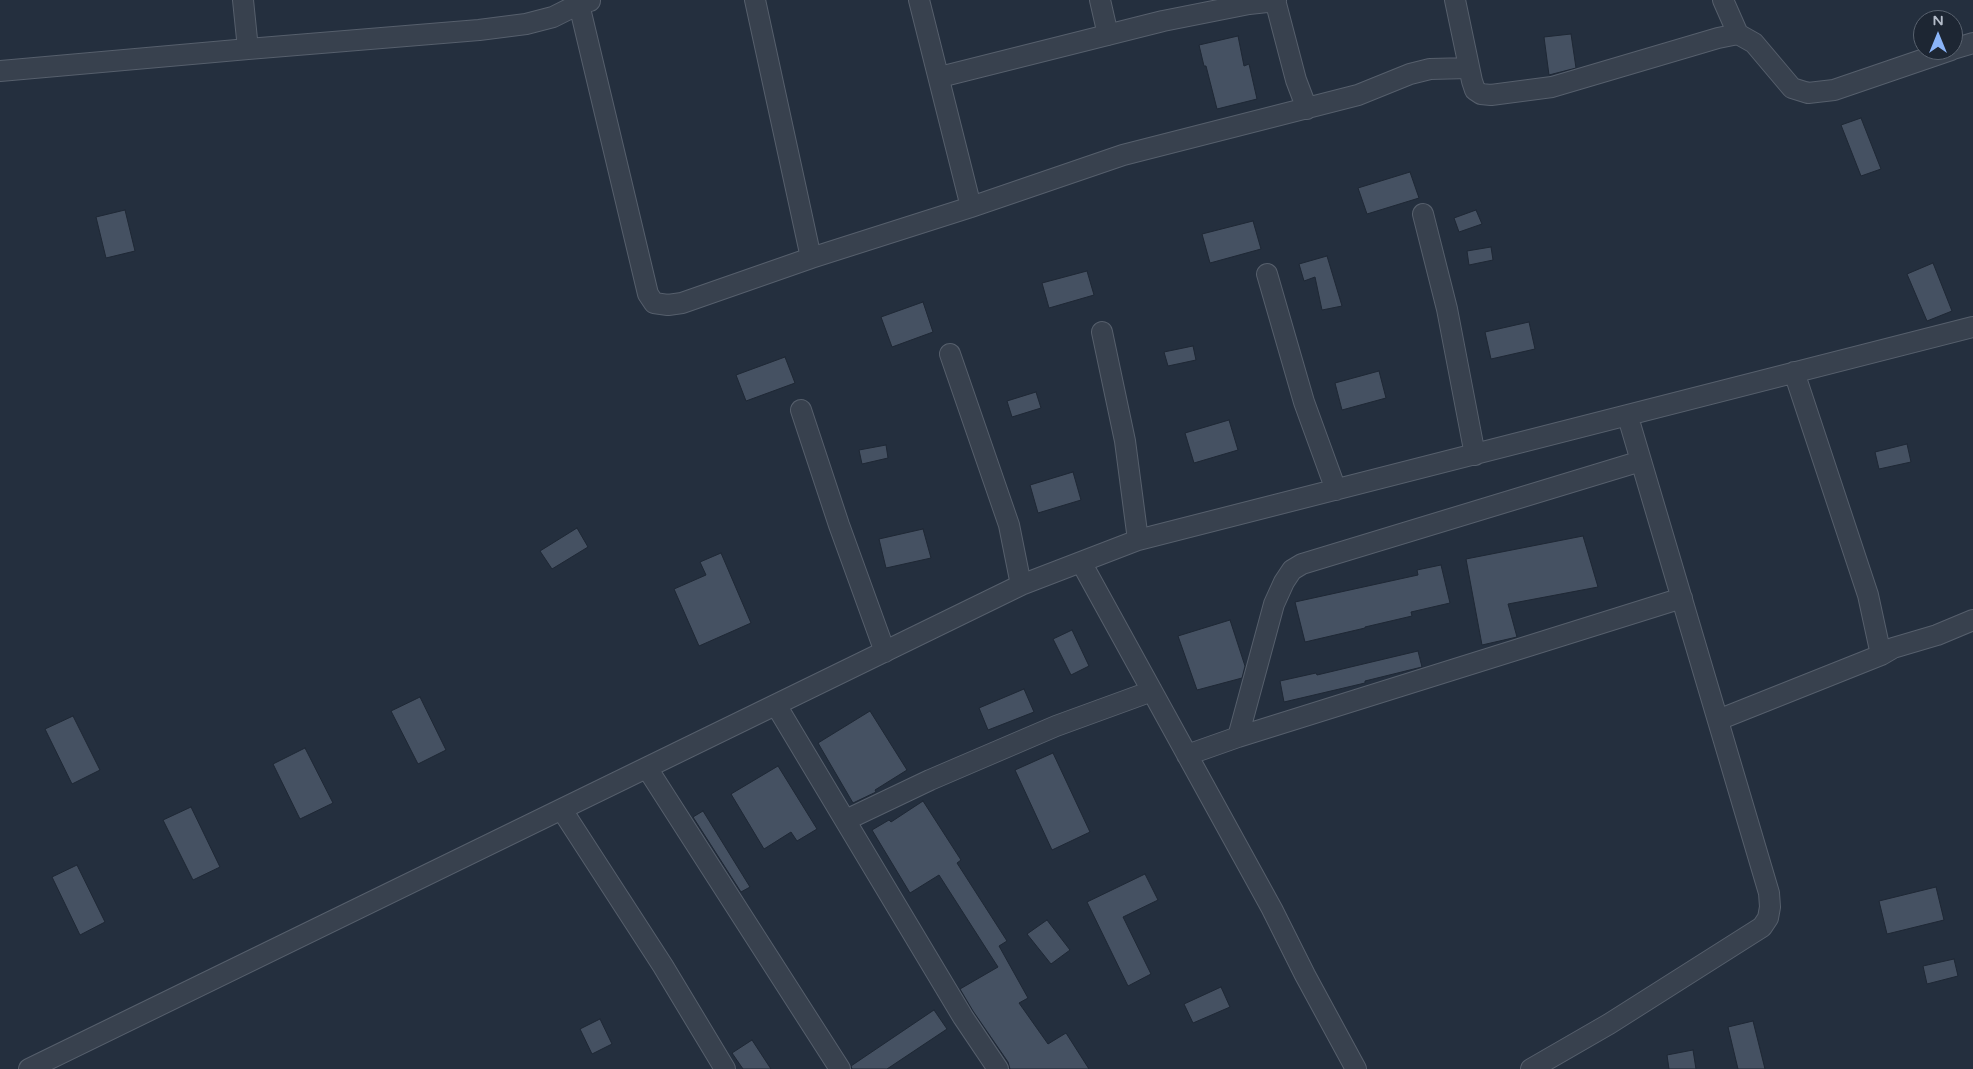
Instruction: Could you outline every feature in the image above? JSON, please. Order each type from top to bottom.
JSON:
[{"type":"street","points":[[244,0],[248,49]]},
{"type":"street","points":[[755,0],[811,258]]},
{"type":"street","points":[[919,0],[940,77],[971,207]]},
{"type":"street","points":[[1100,0],[1108,35]]},
{"type":"street","points":[[1455,0],[1474,90],[1481,94],[1491,95],[1552,86],[1718,38],[1738,34]]},
{"type":"street","points":[[1723,0],[1738,34],[1754,43],[1792,88],[1808,93],[1834,90],[1922,60]]},
{"type":"street","points":[[0,71],[479,30],[526,24],[552,17],[583,1],[648,294],[654,303],[668,306],[971,207],[1122,155],[1358,95],[1424,70],[1469,68]]},
{"type":"street","points":[[940,77],[1163,21],[1249,4],[1276,1],[1296,80],[1307,109]]},
{"type":"street","points":[[1423,214],[1447,309],[1475,454]]},
{"type":"street","points":[[1267,274],[1304,402],[1336,490]]},
{"type":"street","points":[[29,1069],[1021,585],[1138,540],[1628,417],[1794,372],[1973,327]]},
{"type":"street","points":[[1102,332],[1125,441],[1138,540]]},
{"type":"street","points":[[950,354],[1009,525],[1021,585]]},
{"type":"street","points":[[1794,372],[1868,596],[1881,655]]},
{"type":"street","points":[[801,410],[839,525],[885,652]]},
{"type":"street","points":[[1531,1069],[1609,1024],[1762,927],[1768,918],[1770,906],[1769,893],[1628,417]]},
{"type":"street","points":[[1238,737],[1274,604],[1292,570],[1302,564],[1642,461]]},
{"type":"street","points":[[1081,562],[1272,909],[1356,1069]]},
{"type":"street","points":[[1187,755],[1238,737],[1682,598]]},
{"type":"street","points":[[1718,720],[1881,655],[1893,648],[1936,635],[1973,620]]},
{"type":"street","points":[[846,820],[930,780],[1047,730],[1152,691]]},
{"type":"street","points":[[776,705],[963,1018],[998,1069]]},
{"type":"street","points":[[647,768],[840,1069]]},
{"type":"street","points":[[562,810],[663,966],[725,1069]]},
{"type":"building","points":[[1571,34],[1576,68],[1549,75],[1544,37]]},
{"type":"building","points":[[1238,36],[1244,66],[1249,64],[1257,99],[1217,109],[1199,45]]},
{"type":"building","points":[[1861,118],[1881,169],[1861,176],[1841,125]]},
{"type":"building","points":[[1410,172],[1419,198],[1367,214],[1358,188]]},
{"type":"building","points":[[125,210],[135,251],[106,258],[96,217]]},
{"type":"building","points":[[1476,210],[1482,224],[1459,232],[1454,218]]},
{"type":"building","points":[[1253,221],[1261,249],[1210,263],[1202,234]]},
{"type":"building","points":[[1491,247],[1493,260],[1469,265],[1467,251]]},
{"type":"building","points":[[1327,256],[1342,306],[1322,310],[1315,277],[1304,281],[1299,264]]},
{"type":"building","points":[[1933,263],[1952,311],[1927,321],[1907,274]]},
{"type":"building","points":[[1087,271],[1094,295],[1049,308],[1042,283]]},
{"type":"building","points":[[923,302],[933,332],[892,347],[881,317]]},
{"type":"building","points":[[1529,322],[1535,349],[1491,359],[1485,332]]},
{"type":"building","points":[[1193,346],[1196,360],[1168,366],[1164,352]]},
{"type":"building","points":[[785,357],[795,383],[746,401],[736,375]]},
{"type":"building","points":[[1379,371],[1386,398],[1342,410],[1335,383]]},
{"type":"building","points":[[1036,392],[1041,408],[1012,417],[1007,401]]},
{"type":"building","points":[[1229,420],[1238,450],[1194,463],[1185,433]]},
{"type":"building","points":[[1907,444],[1911,462],[1879,469],[1875,452]]},
{"type":"building","points":[[886,445],[888,458],[862,464],[859,450]]},
{"type":"building","points":[[1073,472],[1081,500],[1038,513],[1030,485]]},
{"type":"building","points":[[577,528],[588,547],[552,569],[540,551]]},
{"type":"building","points":[[923,529],[931,558],[886,568],[879,539]]},
{"type":"building","points":[[1583,536],[1598,587],[1508,604],[1517,637],[1482,645],[1466,559]]},
{"type":"building","points":[[721,553],[751,623],[699,646],[674,589],[706,575],[700,562]]},
{"type":"building","points":[[1441,565],[1450,603],[1411,612],[1412,616],[1305,642],[1295,602],[1418,575],[1417,570]]},
{"type":"building","points":[[1230,620],[1245,666],[1242,678],[1197,690],[1178,636]]},
{"type":"building","points":[[1072,630],[1089,666],[1071,675],[1053,639]]},
{"type":"building","points":[[1418,651],[1422,667],[1284,702],[1280,681],[1316,673],[1317,675]]},
{"type":"building","points":[[1024,689],[1034,712],[988,730],[979,708]]},
{"type":"building","points":[[420,697],[446,750],[418,764],[391,711]]},
{"type":"building","points":[[870,711],[907,770],[875,790],[876,792],[853,803],[818,743]]},
{"type":"building","points":[[73,716],[100,770],[72,784],[45,729]]},
{"type":"building","points":[[305,748],[333,803],[300,819],[273,764]]},
{"type":"building","points":[[1053,753],[1090,832],[1052,850],[1015,770]]},
{"type":"building","points":[[778,766],[817,829],[797,841],[791,832],[764,849],[731,794]]},
{"type":"building","points":[[923,801],[961,860],[957,863],[1007,941],[999,946],[1028,998],[1019,1003],[1048,1044],[1066,1033],[1089,1069],[1010,1069],[1008,1062],[973,1011],[960,989],[998,967],[939,875],[910,893],[872,830],[889,820],[891,822]]},
{"type":"building","points":[[191,807],[220,867],[193,880],[163,820]]},
{"type":"building","points":[[703,811],[750,887],[741,892],[693,817]]},
{"type":"building","points":[[77,865],[105,922],[80,935],[52,877]]},
{"type":"building","points":[[1145,874],[1158,900],[1123,917],[1151,974],[1128,986],[1087,902]]},
{"type":"building","points":[[1936,887],[1944,920],[1887,934],[1879,901]]},
{"type":"building","points":[[1047,920],[1070,950],[1051,964],[1027,934]]},
{"type":"building","points":[[1954,959],[1958,976],[1927,984],[1923,966]]},
{"type":"building","points":[[1221,987],[1230,1007],[1193,1023],[1184,1004]]},
{"type":"building","points":[[934,1010],[947,1029],[887,1069],[852,1069],[851,1066]]},
{"type":"building","points":[[600,1019],[612,1044],[592,1054],[580,1029]]},
{"type":"building","points":[[1753,1021],[1765,1069],[1738,1069],[1728,1027]]},
{"type":"building","points":[[752,1040],[771,1069],[743,1069],[732,1053]]},
{"type":"building","points":[[1693,1050],[1696,1069],[1669,1069],[1667,1055]]}]
